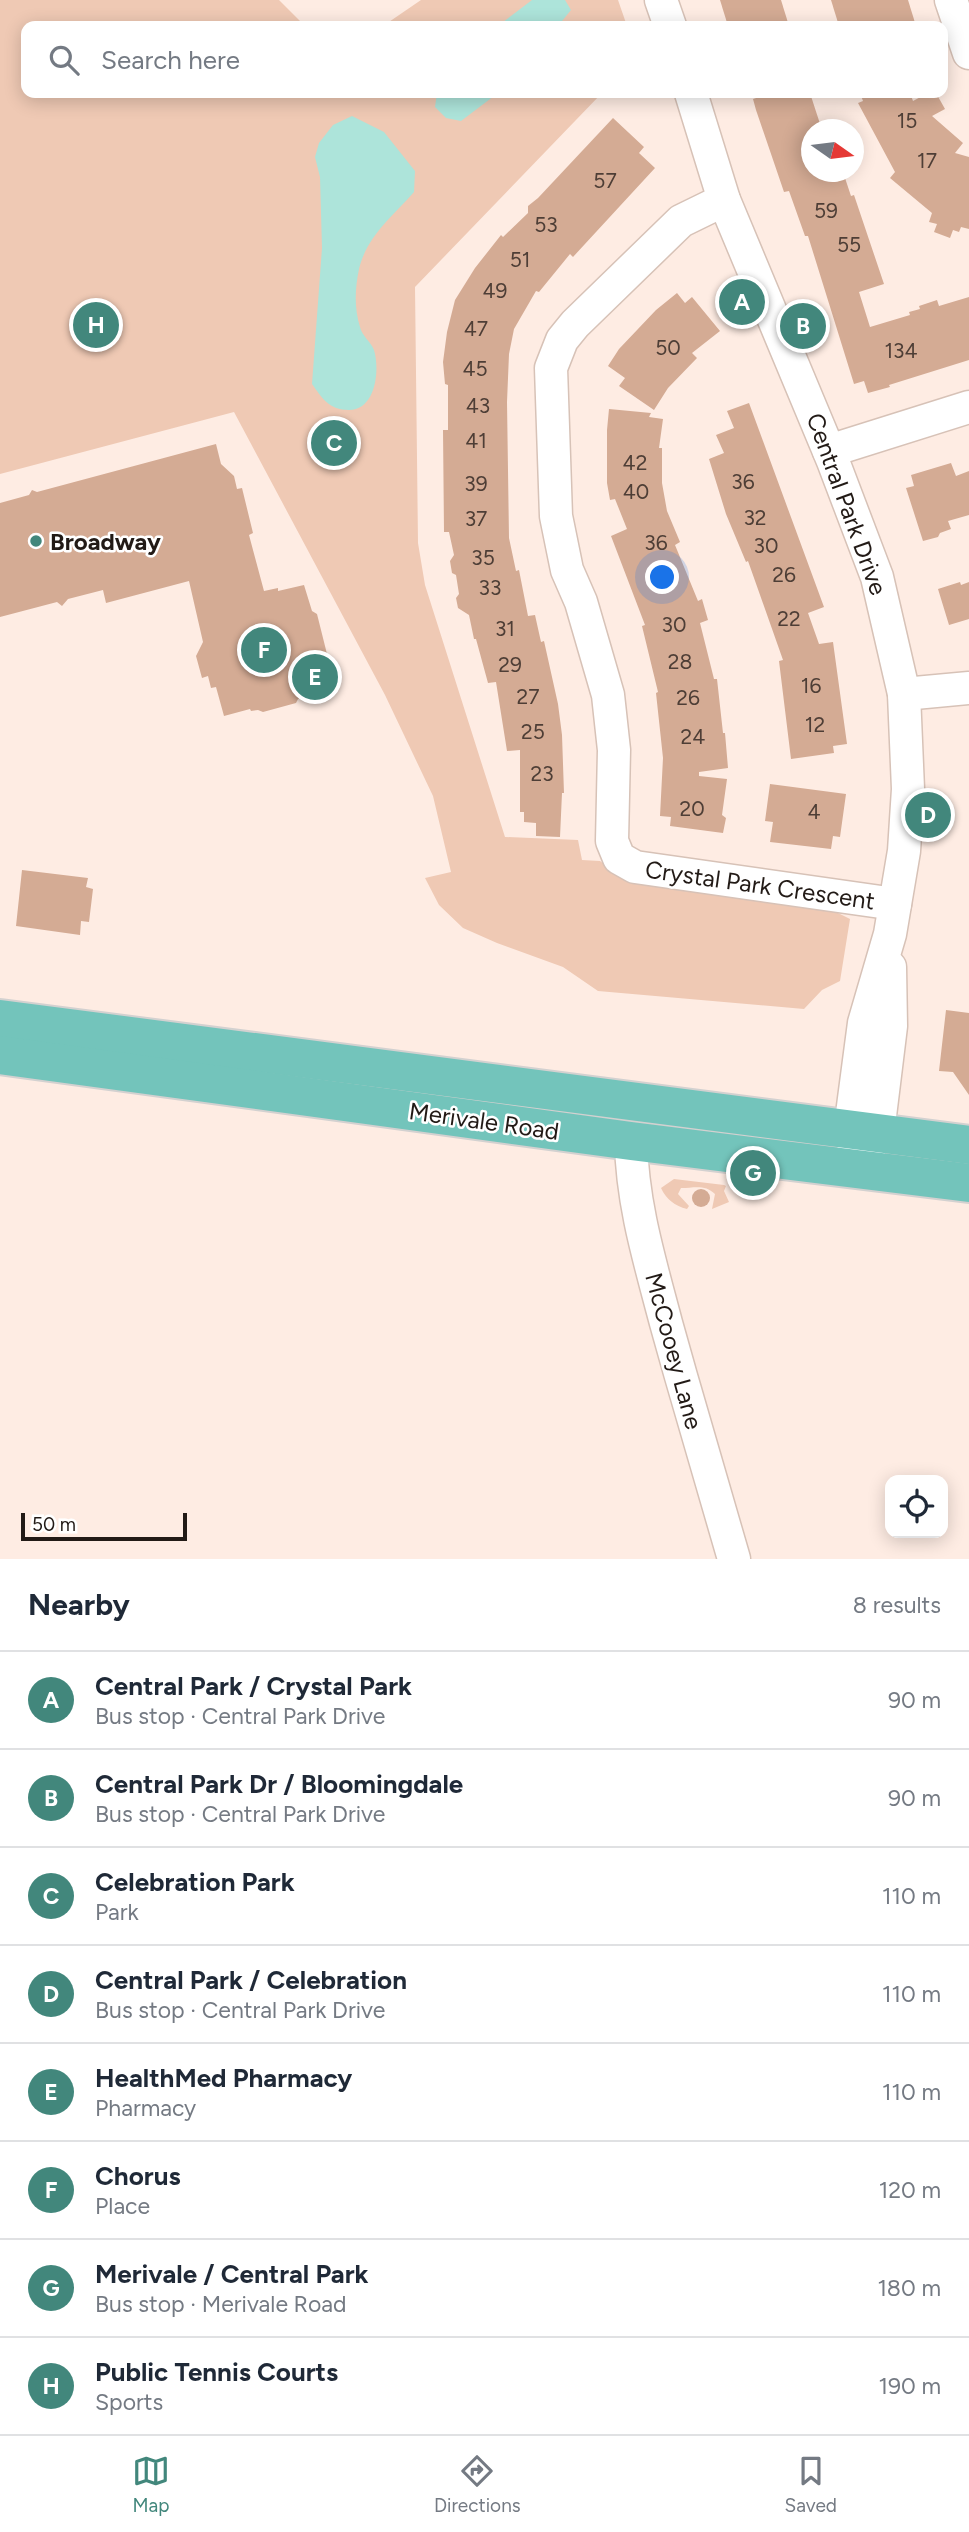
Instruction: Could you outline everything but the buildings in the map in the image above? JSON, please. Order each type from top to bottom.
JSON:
[{"type":"main road","name":"Merivale Road","points":[[0,1019],[969,1144]]},
{"type":"main road","name":"Merivale Road","points":[[0,1055],[969,1183]]},
{"type":"street","points":[[661,0],[668,21]]},
{"type":"street","points":[[951,0],[969,54]]},
{"type":"street","name":"Central Park Drive","points":[[693,98],[724,200],[829,451],[877,577],[904,694],[908,760],[907,820],[892,919],[891,1026],[864,1131],[859,1170]]},
{"type":"street","name":"Crystal Park Crescent","points":[[724,200],[681,221],[575,324],[562,340],[551,368],[556,516],[560,544],[592,637],[608,695],[612,724],[615,774],[612,841],[619,858],[635,867],[892,919]]},
{"type":"street","points":[[829,451],[969,407]]},
{"type":"street","points":[[904,694],[969,688]]},
{"type":"street","name":"McCooey Lane","points":[[631,1140],[639,1220],[692,1419],[734,1559]]},
{"type":"shaded area","points":[[0,0],[279,0],[300,21],[21,21],[21,98],[597,98],[415,287],[418,543],[425,585],[505,837],[578,840],[582,860],[600,861],[624,879],[828,908],[850,919],[840,981],[822,990],[804,1009],[598,991],[563,967],[463,928],[439,905],[425,878],[451,872],[433,796],[385,695],[234,412],[0,474]]},
{"type":"shaded area","points":[[421,0],[618,0],[625,21],[390,21]]},
{"type":"shaded area","points":[[674,1179],[724,1185],[729,1202],[712,1209],[715,1194],[711,1191],[699,1187],[681,1188],[678,1194],[689,1206],[687,1209],[679,1206],[668,1199],[661,1188]]},
{"type":"water","points":[[532,0],[565,0],[571,10],[562,21],[505,21]]},
{"type":"water","points":[[436,98],[491,98],[461,121],[446,118],[435,107]]},
{"type":"water","points":[[352,116],[384,132],[415,171],[414,192],[374,237],[359,269],[357,313],[361,330],[374,350],[376,378],[374,388],[365,403],[349,410],[331,405],[312,384],[322,248],[320,177],[315,157],[319,143],[333,125]]},
{"type":"place","name":"Central Park / Crystal Park","points":[[742,302]]},
{"type":"place","name":"Public Tennis Courts","points":[[96,325]]},
{"type":"place","name":"Central Park Dr / Bloomingdale","points":[[803,326]]},
{"type":"place","name":"Celebration Park","points":[[334,443]]},
{"type":"place","name":"Broadway","points":[[36,541]]},
{"type":"place","name":"Chorus","points":[[264,650]]},
{"type":"place","name":"HealthMed Pharmacy","points":[[315,677]]},
{"type":"place","name":"Central Park / Celebration","points":[[928,815]]},
{"type":"place","name":"Merivale / Central Park","points":[[753,1173]]}]
